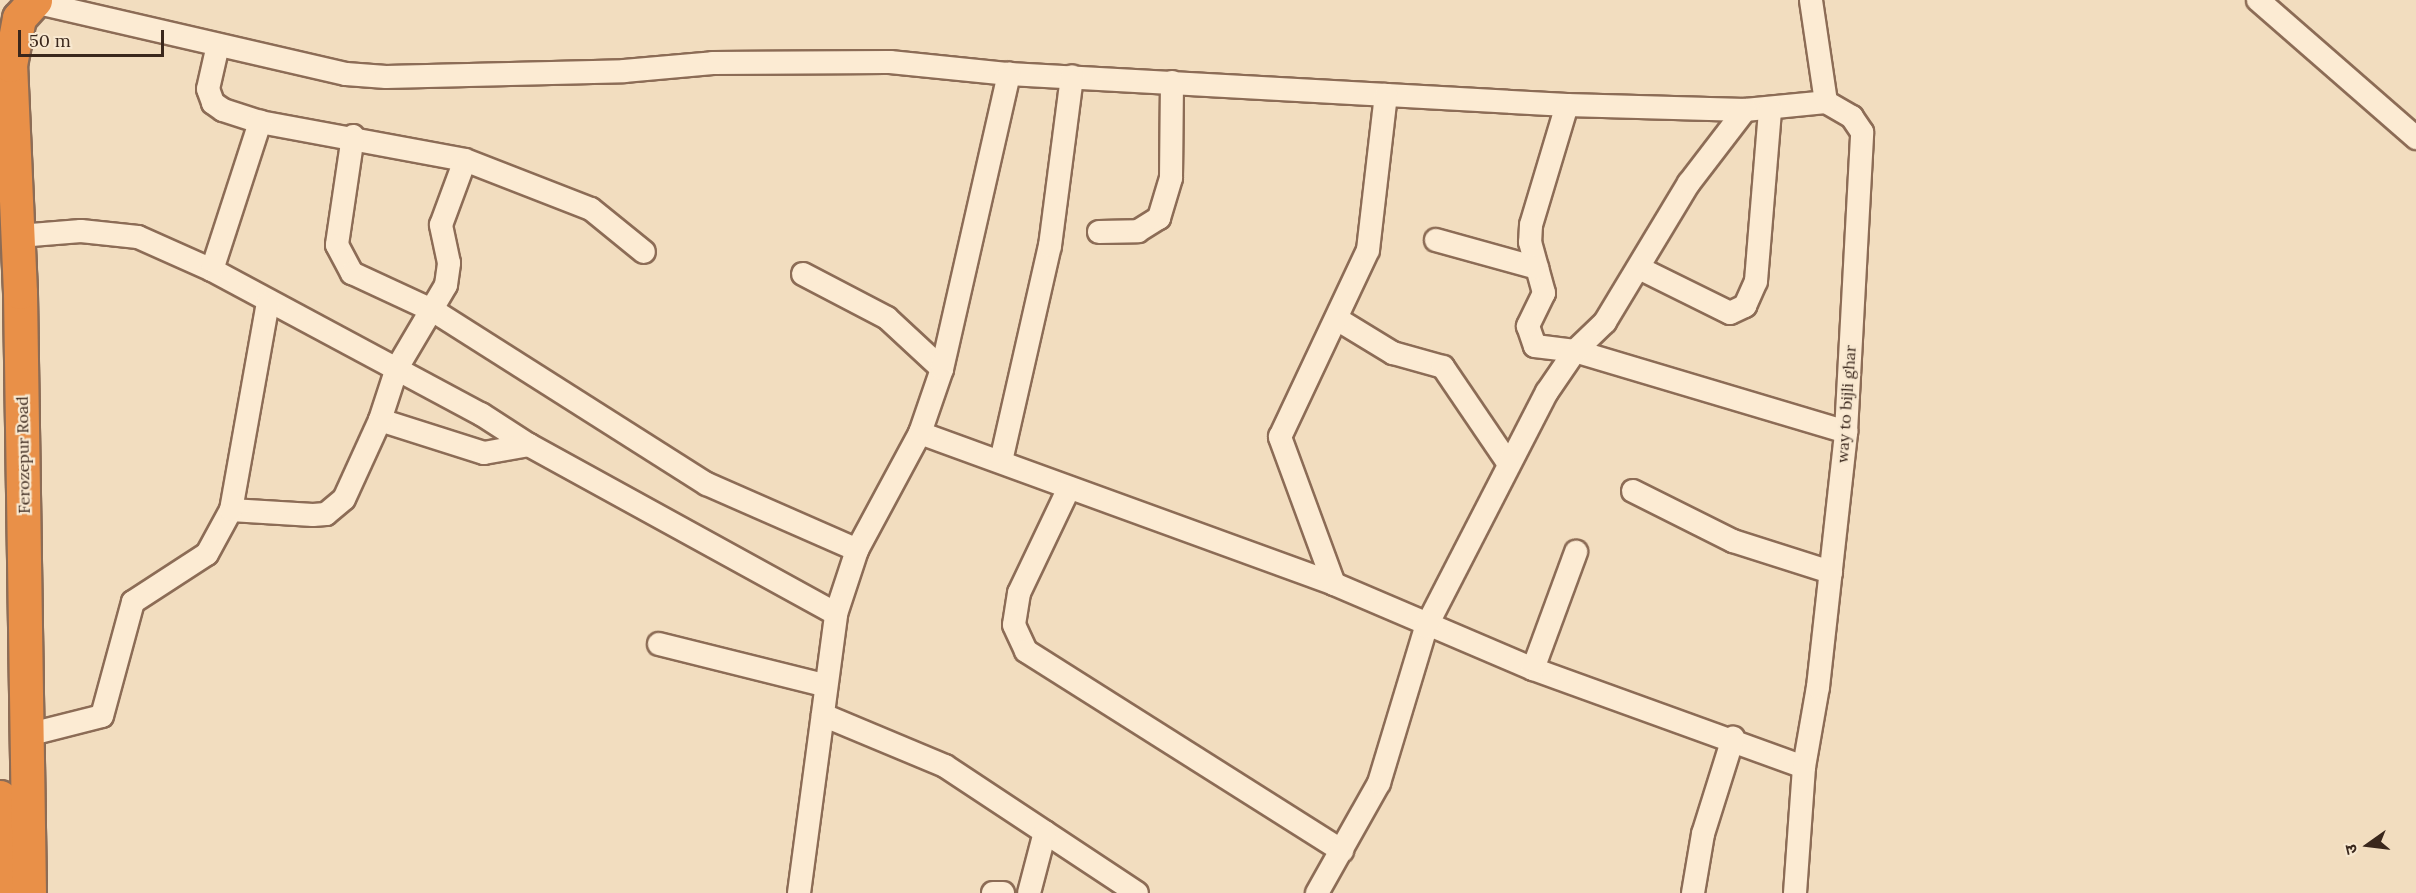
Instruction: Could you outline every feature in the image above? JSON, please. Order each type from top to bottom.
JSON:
[{"type":"highway","name":"Ferozepur Road","points":[[22,11],[10,65],[19,236],[29,893]]},
{"type":"highway","points":[[0,797],[0,891]]},
{"type":"street","points":[[22,11],[218,45],[345,74],[386,77],[624,71],[725,63],[890,62],[1009,74],[1567,105],[1745,110],[1826,102],[1811,0]]},
{"type":"street","points":[[2258,0],[2416,138]]},
{"type":"street","points":[[218,45],[208,89],[213,104],[260,122],[353,136],[465,160],[591,209],[644,252]]},
{"type":"street","points":[[800,893],[823,715],[824,685],[836,614],[857,550],[920,433],[942,369],[1009,74]]},
{"type":"street","points":[[1000,461],[1050,246],[1072,76]]},
{"type":"street","points":[[1099,232],[1138,231],[1159,218],[1171,178],[1172,82]]},
{"type":"street","points":[[1334,585],[1280,437],[1336,319],[1373,228],[1386,95]]},
{"type":"street","name":"way to bijli ghar","points":[[1795,893],[1804,767],[1831,572],[1846,432],[1862,132],[1852,117],[1826,102]]},
{"type":"street","points":[[1567,105],[1531,225],[1530,242],[1544,293],[1528,326],[1529,338],[1535,346],[1575,351],[1846,432]]},
{"type":"street","points":[[1641,269],[1730,313],[1745,306],[1756,281],[1770,109]]},
{"type":"street","points":[[1317,893],[1379,783],[1426,627],[1509,464],[1575,351],[1605,322],[1641,269],[1689,183],[1745,110]]},
{"type":"street","points":[[212,270],[260,122]]},
{"type":"street","points":[[353,136],[337,245],[341,260],[352,273],[434,311],[707,484],[857,550]]},
{"type":"street","points":[[231,510],[326,514],[344,499],[380,420],[397,368],[434,311],[450,273],[441,225],[465,160]]},
{"type":"street","points":[[19,236],[81,231],[138,237],[212,270],[268,303],[397,368],[529,446],[836,614]]},
{"type":"street","points":[[1436,240],[1538,268]]},
{"type":"street","points":[[803,274],[887,318],[942,369]]},
{"type":"street","points":[[27,735],[102,716],[133,602],[150,587],[196,566],[231,510],[268,303]]},
{"type":"street","points":[[1336,319],[1393,353],[1443,367],[1509,464]]},
{"type":"street","points":[[380,420],[484,453],[529,446]]},
{"type":"street","points":[[920,433],[1334,585],[1426,627],[1533,669],[1733,738],[1804,767]]},
{"type":"street","points":[[1070,488],[1019,593],[1014,625],[1026,651],[1342,851]]},
{"type":"street","points":[[1633,491],[1733,541],[1831,572]]},
{"type":"street","points":[[1533,669],[1576,552]]},
{"type":"street","points":[[659,644],[824,685]]},
{"type":"street","points":[[823,715],[945,766],[1137,893]]},
{"type":"street","points":[[1693,893],[1703,834],[1733,738]]},
{"type":"street","points":[[1029,893],[1045,832]]},
{"type":"street","points":[[993,893],[1002,893]]}]
